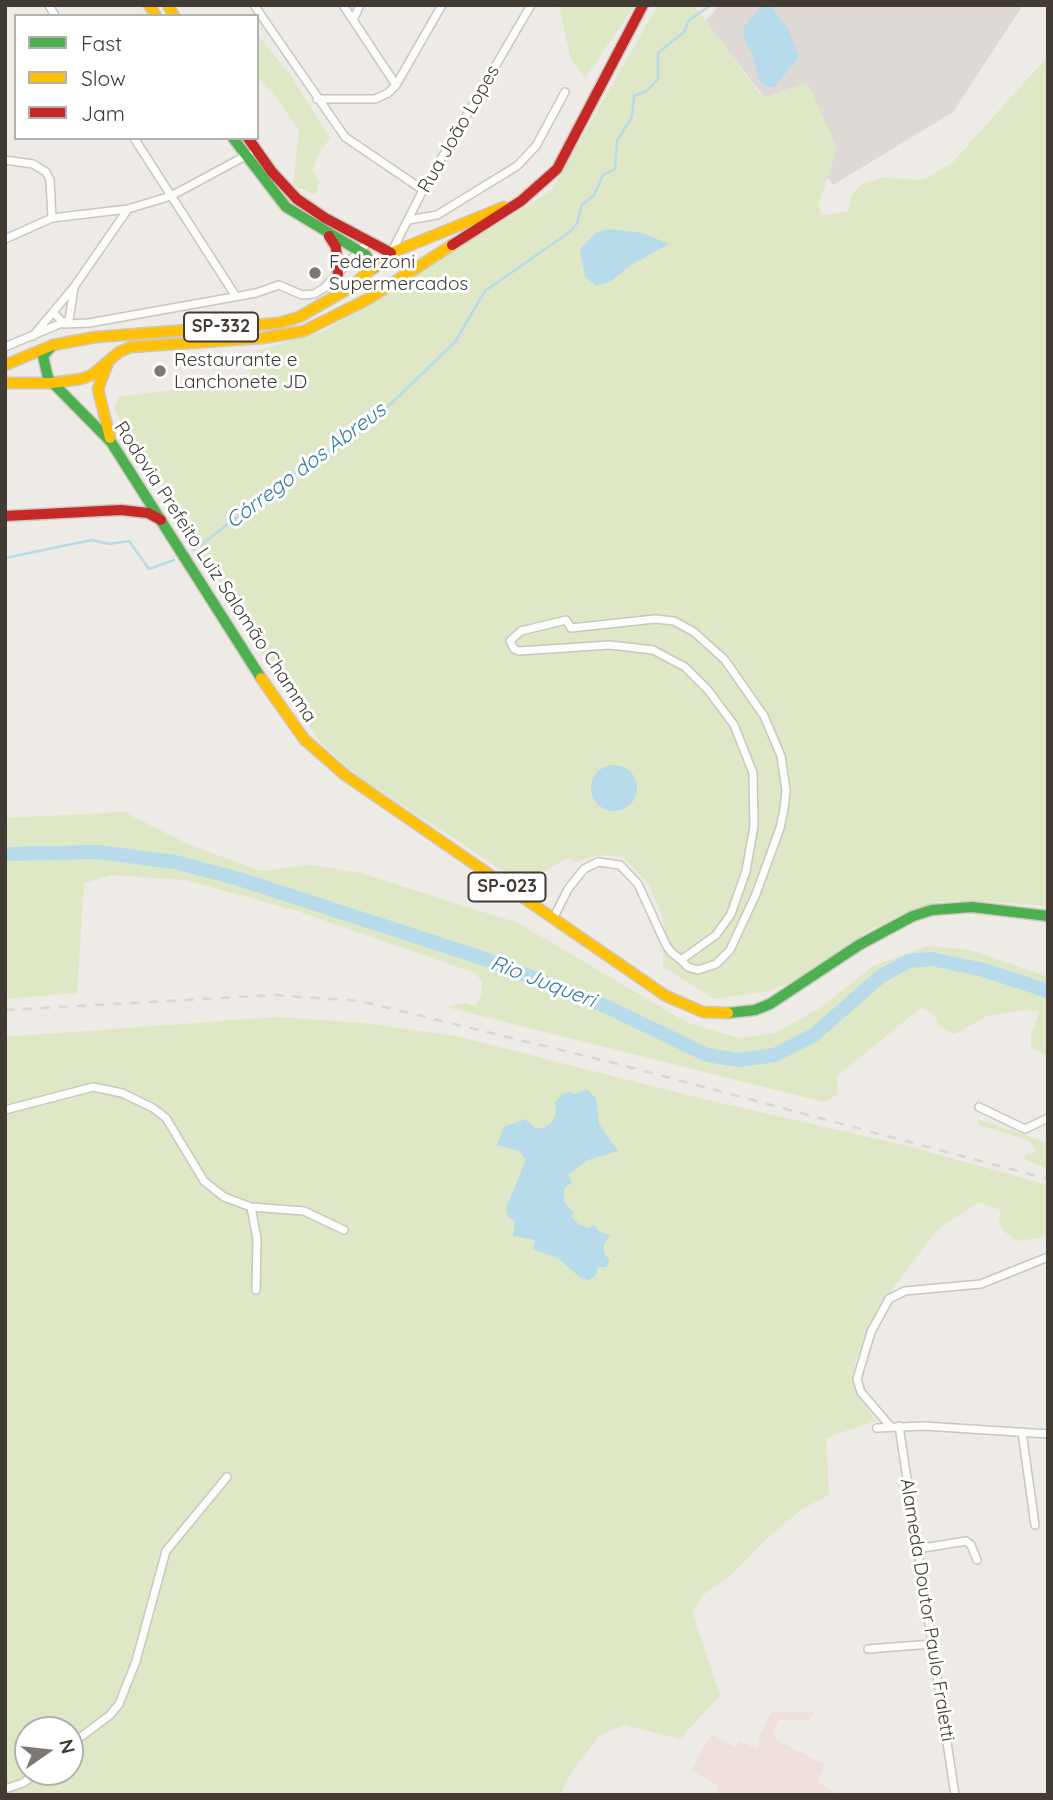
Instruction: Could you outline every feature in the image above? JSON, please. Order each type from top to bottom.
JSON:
[{"type":"main road","name":"SP-332","points":[[9,382],[52,383],[92,375],[131,347],[263,338],[304,331],[327,321],[400,279],[520,201],[556,169],[631,23],[643,5]]},
{"type":"main road","points":[[234,140],[244,157],[286,206],[327,234],[366,255],[373,268]]},
{"type":"main road","points":[[249,140],[297,199],[325,218],[404,260],[400,279]]},
{"type":"main road","name":"SP-332","points":[[5,365],[53,345],[120,335],[279,323],[321,307],[391,253],[487,212],[520,201]]},
{"type":"main road","points":[[327,234],[336,247],[338,274]]},
{"type":"main road","points":[[52,383],[42,361],[46,350],[53,345]]},
{"type":"main road","name":"SP-023","points":[[108,362],[98,389],[111,442]]},
{"type":"main road","points":[[9,382],[55,393],[83,411]]},
{"type":"main road","name":"Rodovia Prefeito Luiz Salomão Chamma","points":[[52,383],[83,411],[111,442],[280,708],[322,757],[666,996],[703,1012],[741,1013],[770,1004],[859,945],[913,916],[932,910],[972,907],[1048,916]]},
{"type":"main road","points":[[5,516],[121,510],[148,513],[161,520]]},
{"type":"street","points":[[254,5],[345,137],[423,190]]},
{"type":"street","points":[[343,5],[396,85]]},
{"type":"street","points":[[353,20],[360,5]]},
{"type":"street","points":[[317,99],[375,99],[396,85],[442,5]]},
{"type":"street","name":"Rua João Lopes","points":[[391,253],[423,190],[531,5]]},
{"type":"street","points":[[409,220],[437,215],[517,166],[536,146],[565,92]]},
{"type":"street","points":[[135,140],[235,295]]},
{"type":"street","points":[[5,239],[52,218],[128,209],[172,196],[256,150]]},
{"type":"street","points":[[5,160],[33,164],[46,172],[50,180],[52,218]]},
{"type":"street","points":[[33,336],[74,287],[128,209]]},
{"type":"street","points":[[5,347],[64,324],[89,323],[279,285],[307,296],[324,288],[370,240]]},
{"type":"street","points":[[64,324],[71,318],[74,287]]},
{"type":"street","points":[[60,303],[89,323]]},
{"type":"street","points":[[53,312],[64,324]]},
{"type":"street","points":[[553,919],[568,889],[584,869],[598,862],[620,864],[638,884],[660,935],[681,960],[694,970],[704,969],[722,960],[730,950],[780,828],[786,790],[785,771],[764,716],[724,660],[694,632],[674,621],[655,619],[571,628],[566,620],[516,633],[510,645],[519,651],[610,645],[653,650],[685,667],[708,690],[734,725],[753,773],[754,826],[746,871],[731,914],[716,935],[681,960]]},
{"type":"street","points":[[5,1110],[93,1087],[135,1098],[166,1118],[204,1181],[224,1197],[251,1207],[304,1211],[344,1230]]},
{"type":"street","points":[[979,1107],[1025,1129],[1048,1118]]},
{"type":"street","points":[[251,1207],[257,1239],[256,1290]]},
{"type":"street","points":[[894,1426],[861,1392],[857,1379],[871,1332],[889,1299],[905,1292],[981,1283],[1048,1257]]},
{"type":"street","points":[[877,1429],[894,1426],[1048,1434]]},
{"type":"street","name":"Alameda Doutor Paulo Fraletti","points":[[894,1426],[917,1549],[955,1795]]},
{"type":"street","points":[[1022,1433],[1035,1525]]},
{"type":"street","points":[[84,1734],[110,1715],[119,1704],[136,1661],[166,1550],[226,1477]]},
{"type":"street","points":[[917,1549],[966,1541],[971,1545],[977,1560]]},
{"type":"street","points":[[868,1649],[932,1644]]},
{"type":"shaded area","points":[[720,5],[1023,5],[953,112],[833,185],[705,21]]},
{"type":"shaded area","points":[[771,1712],[814,1712],[810,1721],[779,1719],[772,1732],[778,1741],[824,1764],[817,1782],[841,1795],[719,1795],[716,1793],[718,1785],[691,1771],[711,1734],[735,1747],[739,1741],[758,1749],[760,1736]]},
{"type":"green space","points":[[559,5],[635,5],[585,78],[570,56]]},
{"type":"green space","points":[[658,5],[694,5],[763,98],[801,84],[809,86],[836,145],[835,156],[818,206],[822,215],[848,212],[853,193],[863,183],[881,178],[923,180],[952,163],[1048,56],[1048,906],[968,900],[937,902],[909,911],[869,931],[792,982],[769,991],[715,999],[663,967],[663,951],[667,939],[661,913],[648,883],[623,857],[599,855],[576,862],[569,857],[526,882],[505,872],[358,776],[321,743],[241,623],[162,481],[131,444],[114,408],[119,397],[249,380],[257,351],[324,331],[551,191]]},
{"type":"green space","points":[[259,36],[291,76],[330,138],[317,156],[313,170],[319,182],[316,195],[293,185],[299,131],[272,91],[259,80]]},
{"type":"green space","points":[[124,812],[190,845],[261,871],[310,865],[360,873],[518,923],[688,1023],[739,1038],[775,1033],[820,1008],[873,966],[927,946],[970,950],[1048,977],[1048,1056],[1031,1048],[1031,1035],[1040,1011],[1025,1010],[987,1016],[955,1034],[938,1026],[935,1015],[922,1007],[837,1076],[838,1094],[824,1102],[446,1007],[464,1003],[476,1006],[482,995],[482,981],[475,973],[297,911],[186,880],[111,875],[84,883],[77,993],[5,999],[5,818]]},
{"type":"green space","points":[[276,1017],[363,1023],[456,1036],[699,1098],[903,1145],[1048,1185],[1048,1233],[1038,1238],[1017,1241],[1005,1232],[999,1222],[1001,1210],[979,1202],[938,1229],[888,1295],[856,1359],[852,1380],[875,1421],[826,1438],[829,1495],[802,1509],[763,1542],[732,1574],[704,1594],[692,1612],[720,1695],[680,1739],[624,1725],[600,1735],[571,1772],[560,1795],[5,1795],[5,1037]]},
{"type":"green space","points":[[977,1119],[1048,1143],[1048,1169],[1024,1159],[1026,1154],[1035,1152],[1034,1146],[1027,1140],[979,1125]]},
{"type":"water","points":[[763,5],[770,5],[790,32],[799,57],[774,87],[766,87],[759,80],[744,38],[744,26]]},
{"type":"water","points":[[608,229],[642,233],[669,244],[631,265],[611,281],[597,286],[585,277],[580,250],[595,233]]},
{"type":"water","points":[[614,765],[630,772],[637,788],[630,804],[614,811],[598,804],[591,788],[598,772]]},
{"type":"water","points":[[587,1089],[596,1099],[599,1124],[618,1151],[588,1160],[568,1175],[572,1182],[564,1189],[564,1202],[574,1213],[571,1216],[578,1224],[587,1228],[595,1225],[598,1231],[611,1236],[604,1243],[604,1253],[610,1261],[606,1267],[598,1267],[596,1275],[589,1280],[582,1279],[558,1258],[533,1249],[535,1240],[513,1236],[515,1222],[508,1217],[506,1208],[526,1160],[519,1151],[497,1145],[504,1127],[525,1119],[535,1128],[544,1128],[552,1122],[556,1113],[555,1102],[562,1095],[569,1092],[576,1094]]},
{"type":"waterway","name":"Córrego dos Abreus","points":[[194,550],[307,464],[349,441],[372,422],[455,342],[485,291],[571,231],[577,223],[582,205],[594,195],[603,175],[615,169],[617,141],[632,117],[634,96],[647,91],[658,79],[658,53],[684,32],[689,20],[711,5]]},
{"type":"waterway","name":"Córrego dos Abreus","points":[[5,558],[92,540],[109,544],[129,541],[149,569],[174,560]]},
{"type":"waterway","name":"Rio Juqueri","points":[[5,854],[97,852],[175,862],[239,879],[488,960],[607,1007],[707,1055],[738,1060],[775,1055],[814,1035],[881,976],[909,961],[932,959],[984,970],[1048,991]]},
{"type":"railway","points":[[5,1010],[273,995],[360,1001],[610,1062],[1048,1179]]},
{"type":"traffic: fast","points":[[235,140],[286,207],[366,255],[374,268]]},
{"type":"traffic: fast","points":[[53,345],[43,356],[48,378],[111,442],[261,678]]},
{"type":"traffic: fast","points":[[728,1013],[755,1010],[770,1004],[859,945],[913,916],[932,910],[972,907],[1048,916]]},
{"type":"traffic: slow","points":[[149,5],[155,14]]},
{"type":"traffic: slow","points":[[168,5],[173,14]]},
{"type":"traffic: slow","points":[[5,365],[53,345],[96,337],[279,323],[299,317],[348,289],[391,253],[504,207]]},
{"type":"traffic: slow","points":[[5,383],[52,383],[81,379],[92,375],[119,352],[131,347],[263,338],[304,331],[368,299],[452,245]]},
{"type":"traffic: slow","points":[[107,365],[98,389],[110,438]]},
{"type":"traffic: slow","points":[[261,678],[304,739],[345,775],[666,996],[703,1012],[728,1013]]},
{"type":"traffic: jam","points":[[452,245],[521,201],[557,169],[643,5]]},
{"type":"traffic: jam","points":[[249,140],[272,172],[297,199],[325,218],[391,253]]},
{"type":"traffic: jam","points":[[329,236],[336,247],[338,274]]},
{"type":"traffic: jam","points":[[5,516],[121,510],[148,513],[161,520]]},
{"type":"place","name":"Federzoni Supermercados","points":[[315,273]]},
{"type":"place","name":"Restaurante e Lanchonete JD","points":[[160,371]]}]
